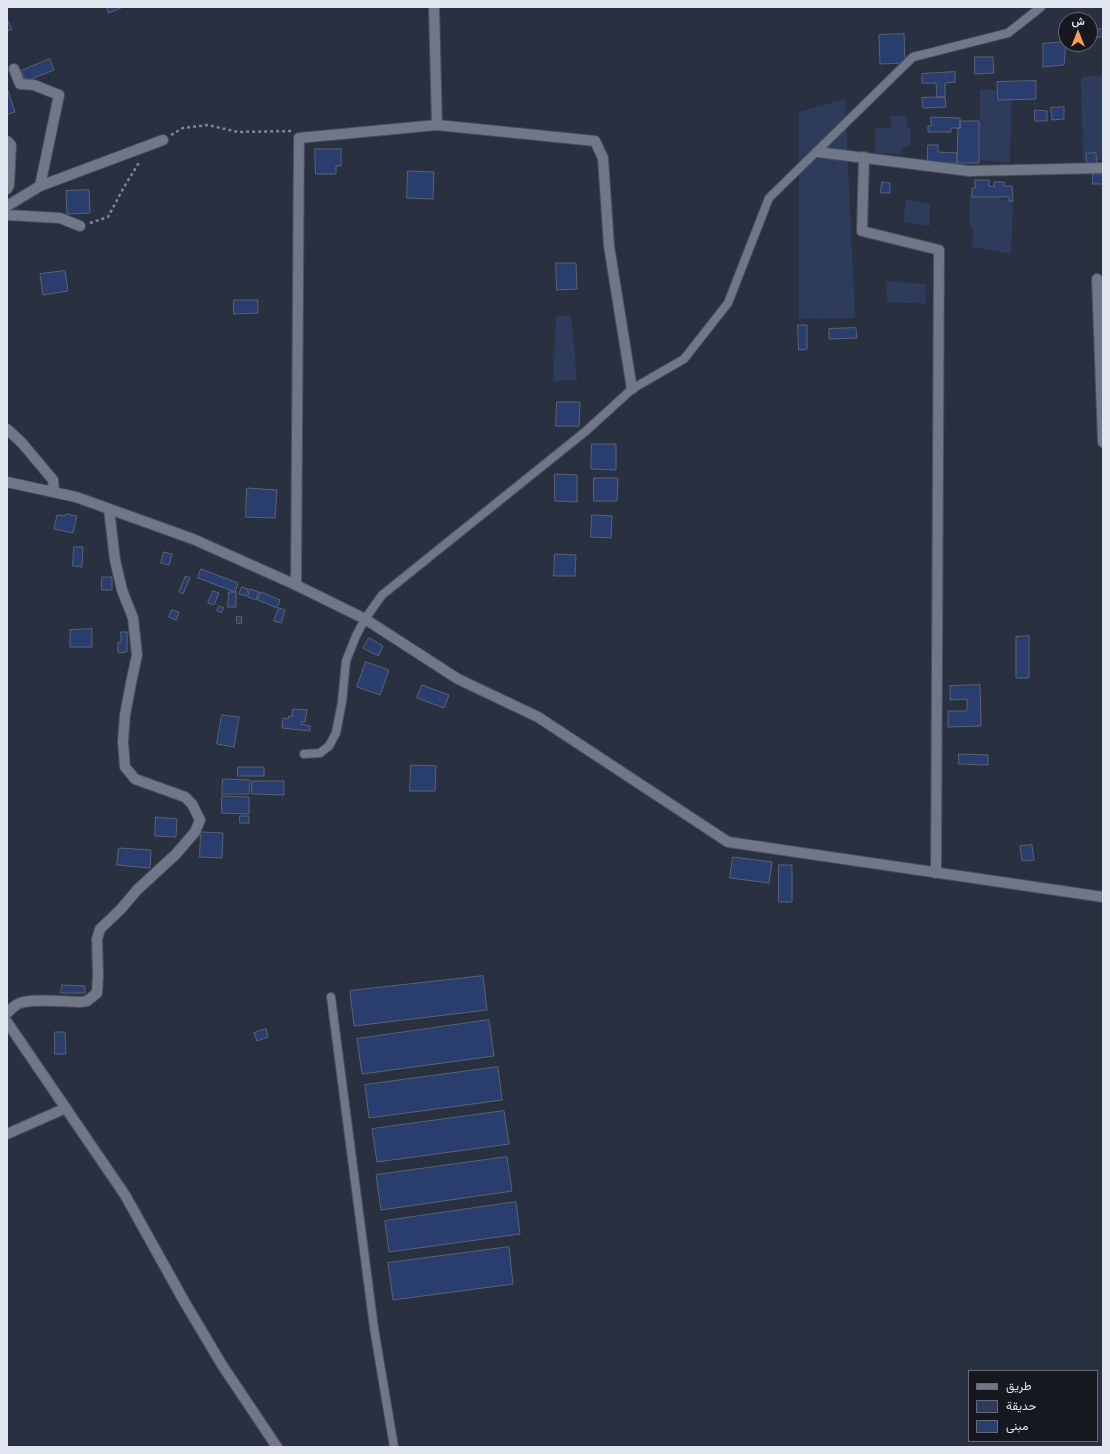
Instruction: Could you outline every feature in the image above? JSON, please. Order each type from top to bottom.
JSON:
[{"type":"street","points":[[434,7],[437,124]]},
{"type":"street","points":[[14,68],[20,84],[34,85],[60,95],[40,186]]},
{"type":"street","points":[[296,585],[299,138],[437,124],[595,141],[604,158],[609,246],[632,389]]},
{"type":"street","points":[[7,206],[40,186],[163,140]]},
{"type":"street","points":[[7,141],[11,145],[9,185],[7,189]]},
{"type":"street","points":[[817,152],[969,171],[1103,168]]},
{"type":"street","points":[[864,158],[862,232],[939,250],[936,873]]},
{"type":"street","points":[[7,215],[60,218],[80,226]]},
{"type":"street","points":[[1097,279],[1103,442]]},
{"type":"street","points":[[7,429],[22,443],[53,480],[54,492]]},
{"type":"street","points":[[7,482],[76,497],[193,539],[296,585],[365,619],[458,679],[538,717],[728,842],[1103,897]]},
{"type":"street","points":[[7,1013],[20,1003],[32,1000],[81,1002],[87,1001],[97,993],[97,939],[100,929],[121,909],[137,890],[176,854],[195,832],[200,820],[192,804],[185,797],[135,779],[125,767],[123,742],[125,715],[137,655],[133,618],[122,590],[115,560],[109,509]]},
{"type":"street","points":[[7,1022],[125,1196],[218,1359],[277,1447]]},
{"type":"street","points":[[7,1134],[66,1108]]},
{"type":"lane","points":[[304,754],[320,753],[325,750],[336,733],[342,702],[346,661],[365,619],[382,595],[586,431],[632,389],[684,359],[728,303],[770,198],[913,57],[1008,33],[1040,7]]},
{"type":"lane","points":[[331,997],[374,1328],[394,1447]]},
{"type":"path","points":[[163,140],[183,128],[208,125],[238,132],[298,132]]},
{"type":"path","points":[[80,226],[108,217],[139,162],[145,156]]},
{"type":"green space","points":[[1103,75],[1103,160],[1083,161],[1081,77]]},
{"type":"green space","points":[[980,89],[1012,91],[1010,163],[979,160]]},
{"type":"green space","points":[[845,99],[855,318],[799,319],[799,112]]},
{"type":"green space","points":[[891,116],[907,116],[907,128],[910,128],[910,146],[902,147],[902,154],[875,153],[875,128],[891,128]]},
{"type":"green space","points":[[970,193],[1013,201],[1011,254],[972,247],[973,229],[970,226]]},
{"type":"green space","points":[[906,199],[930,204],[930,226],[903,222]]},
{"type":"green space","points":[[886,281],[925,284],[926,304],[887,302]]},
{"type":"green space","points":[[571,315],[577,380],[553,381],[556,316]]},
{"type":"building","points":[[107,7],[123,7],[109,13]]},
{"type":"building","points":[[7,19],[12,29],[7,31]]},
{"type":"building","points":[[1098,29],[1103,29],[1103,37],[1098,37]]},
{"type":"building","points":[[904,34],[905,63],[880,64],[879,35]]},
{"type":"building","points":[[1058,43],[1058,52],[1065,52],[1064,65],[1043,67],[1043,44]]},
{"type":"building","points":[[975,57],[993,57],[994,73],[975,74]]},
{"type":"building","points":[[50,59],[54,70],[26,81],[21,71]]},
{"type":"building","points":[[955,72],[955,82],[945,83],[945,97],[937,98],[936,83],[922,83],[922,74]]},
{"type":"building","points":[[1036,81],[1036,99],[998,100],[997,82]]},
{"type":"building","points":[[7,88],[15,112],[8,114],[7,111]]},
{"type":"building","points":[[945,97],[946,107],[923,108],[922,98]]},
{"type":"building","points":[[1064,107],[1064,119],[1052,120],[1051,108]]},
{"type":"building","points":[[1035,110],[1047,111],[1047,121],[1035,121]]},
{"type":"building","points":[[931,117],[960,118],[960,128],[951,128],[951,132],[928,132],[928,126],[931,126]]},
{"type":"building","points":[[960,121],[979,121],[979,163],[957,163],[958,128],[960,128]]},
{"type":"building","points":[[928,145],[938,145],[938,152],[957,153],[957,163],[928,163]]},
{"type":"building","points":[[315,149],[341,149],[341,166],[336,166],[336,174],[316,174]]},
{"type":"building","points":[[1096,153],[1097,165],[1087,165],[1086,154]]},
{"type":"building","points":[[408,171],[434,172],[433,199],[407,198]]},
{"type":"building","points":[[1093,174],[1103,174],[1103,184],[1093,184]]},
{"type":"building","points":[[975,180],[989,180],[989,186],[994,187],[994,182],[1004,182],[1004,186],[1012,186],[1013,201],[1009,201],[1009,197],[972,197],[972,188],[975,188]]},
{"type":"building","points":[[882,182],[890,183],[890,193],[881,193]]},
{"type":"building","points":[[89,190],[90,213],[67,214],[66,191]]},
{"type":"building","points":[[556,263],[576,263],[577,289],[557,290]]},
{"type":"building","points":[[65,271],[68,291],[43,295],[40,274]]},
{"type":"building","points":[[234,300],[258,300],[258,313],[234,314]]},
{"type":"building","points":[[798,325],[807,325],[807,349],[799,350]]},
{"type":"building","points":[[856,328],[857,338],[829,339],[829,329]]},
{"type":"building","points":[[557,402],[580,402],[579,426],[556,426]]},
{"type":"building","points":[[592,444],[616,444],[616,470],[591,469]]},
{"type":"building","points":[[555,474],[577,475],[577,502],[555,501]]},
{"type":"building","points":[[594,478],[618,478],[617,501],[594,501]]},
{"type":"building","points":[[247,488],[277,490],[275,518],[246,517]]},
{"type":"building","points":[[66,514],[77,516],[73,533],[54,529],[57,515],[65,516]]},
{"type":"building","points":[[592,515],[612,516],[611,538],[591,537]]},
{"type":"building","points":[[74,547],[83,547],[82,567],[73,566]]},
{"type":"building","points":[[164,552],[172,554],[169,565],[161,563]]},
{"type":"building","points":[[555,554],[576,555],[575,576],[554,576]]},
{"type":"building","points":[[201,569],[238,583],[235,592],[198,578]]},
{"type":"building","points":[[186,576],[190,578],[183,594],[179,592]]},
{"type":"building","points":[[102,577],[112,577],[112,590],[102,590]]},
{"type":"building","points":[[242,587],[248,589],[246,596],[239,594]]},
{"type":"building","points":[[250,589],[259,592],[256,600],[248,597]]},
{"type":"building","points":[[213,591],[219,593],[214,605],[208,603]]},
{"type":"building","points":[[229,592],[236,592],[236,607],[228,607]]},
{"type":"building","points":[[261,592],[280,600],[277,608],[258,600]]},
{"type":"building","points":[[219,606],[224,608],[221,613],[217,611]]},
{"type":"building","points":[[279,608],[285,610],[281,623],[274,621]]},
{"type":"building","points":[[172,610],[179,612],[176,620],[169,617]]},
{"type":"building","points":[[237,616],[242,617],[241,624],[237,623]]},
{"type":"building","points":[[92,629],[92,647],[70,647],[70,630]]},
{"type":"building","points":[[121,632],[127,632],[127,652],[118,653],[118,642],[121,642]]},
{"type":"building","points":[[1029,636],[1029,678],[1016,678],[1016,637]]},
{"type":"building","points":[[369,638],[383,646],[378,656],[363,648]]},
{"type":"building","points":[[366,662],[389,670],[380,695],[357,687]]},
{"type":"building","points":[[422,685],[449,695],[444,708],[417,698]]},
{"type":"building","points":[[980,685],[981,726],[948,727],[948,711],[967,711],[967,699],[950,700],[950,686]]},
{"type":"building","points":[[293,709],[307,710],[305,722],[301,722],[301,724],[310,726],[310,731],[282,728],[283,718],[288,719],[289,716],[292,716]]},
{"type":"building","points":[[222,715],[239,717],[234,747],[217,744]]},
{"type":"building","points":[[959,754],[988,755],[988,765],[959,764]]},
{"type":"building","points":[[411,765],[436,766],[435,791],[410,791]]},
{"type":"building","points":[[238,767],[264,767],[264,776],[238,776]]},
{"type":"building","points":[[223,779],[250,780],[249,794],[222,794]]},
{"type":"building","points":[[252,781],[284,781],[284,795],[252,794]]},
{"type":"building","points":[[222,796],[249,797],[249,814],[222,813]]},
{"type":"building","points":[[240,816],[249,816],[249,823],[240,823]]},
{"type":"building","points":[[156,817],[177,819],[176,837],[155,836]]},
{"type":"building","points":[[201,832],[223,833],[222,858],[200,857]]},
{"type":"building","points":[[1032,845],[1034,860],[1022,861],[1020,846]]},
{"type":"building","points":[[119,848],[151,850],[150,868],[117,865]]},
{"type":"building","points":[[733,857],[772,862],[769,883],[730,878]]},
{"type":"building","points":[[779,865],[792,865],[792,902],[779,902]]},
{"type":"building","points":[[483,976],[487,1010],[354,1026],[350,991]]},
{"type":"building","points":[[62,985],[85,986],[85,993],[61,993]]},
{"type":"building","points":[[489,1020],[494,1056],[362,1074],[357,1039]]},
{"type":"building","points":[[266,1029],[268,1037],[257,1041],[254,1033]]},
{"type":"building","points":[[55,1032],[65,1032],[66,1054],[55,1054]]},
{"type":"building","points":[[498,1067],[502,1100],[369,1118],[365,1085]]},
{"type":"building","points":[[504,1111],[509,1144],[377,1162],[372,1129]]},
{"type":"building","points":[[507,1157],[512,1191],[381,1210],[376,1175]]},
{"type":"building","points":[[516,1202],[520,1234],[389,1252],[385,1221]]},
{"type":"building","points":[[509,1247],[513,1284],[393,1300],[388,1263]]}]
